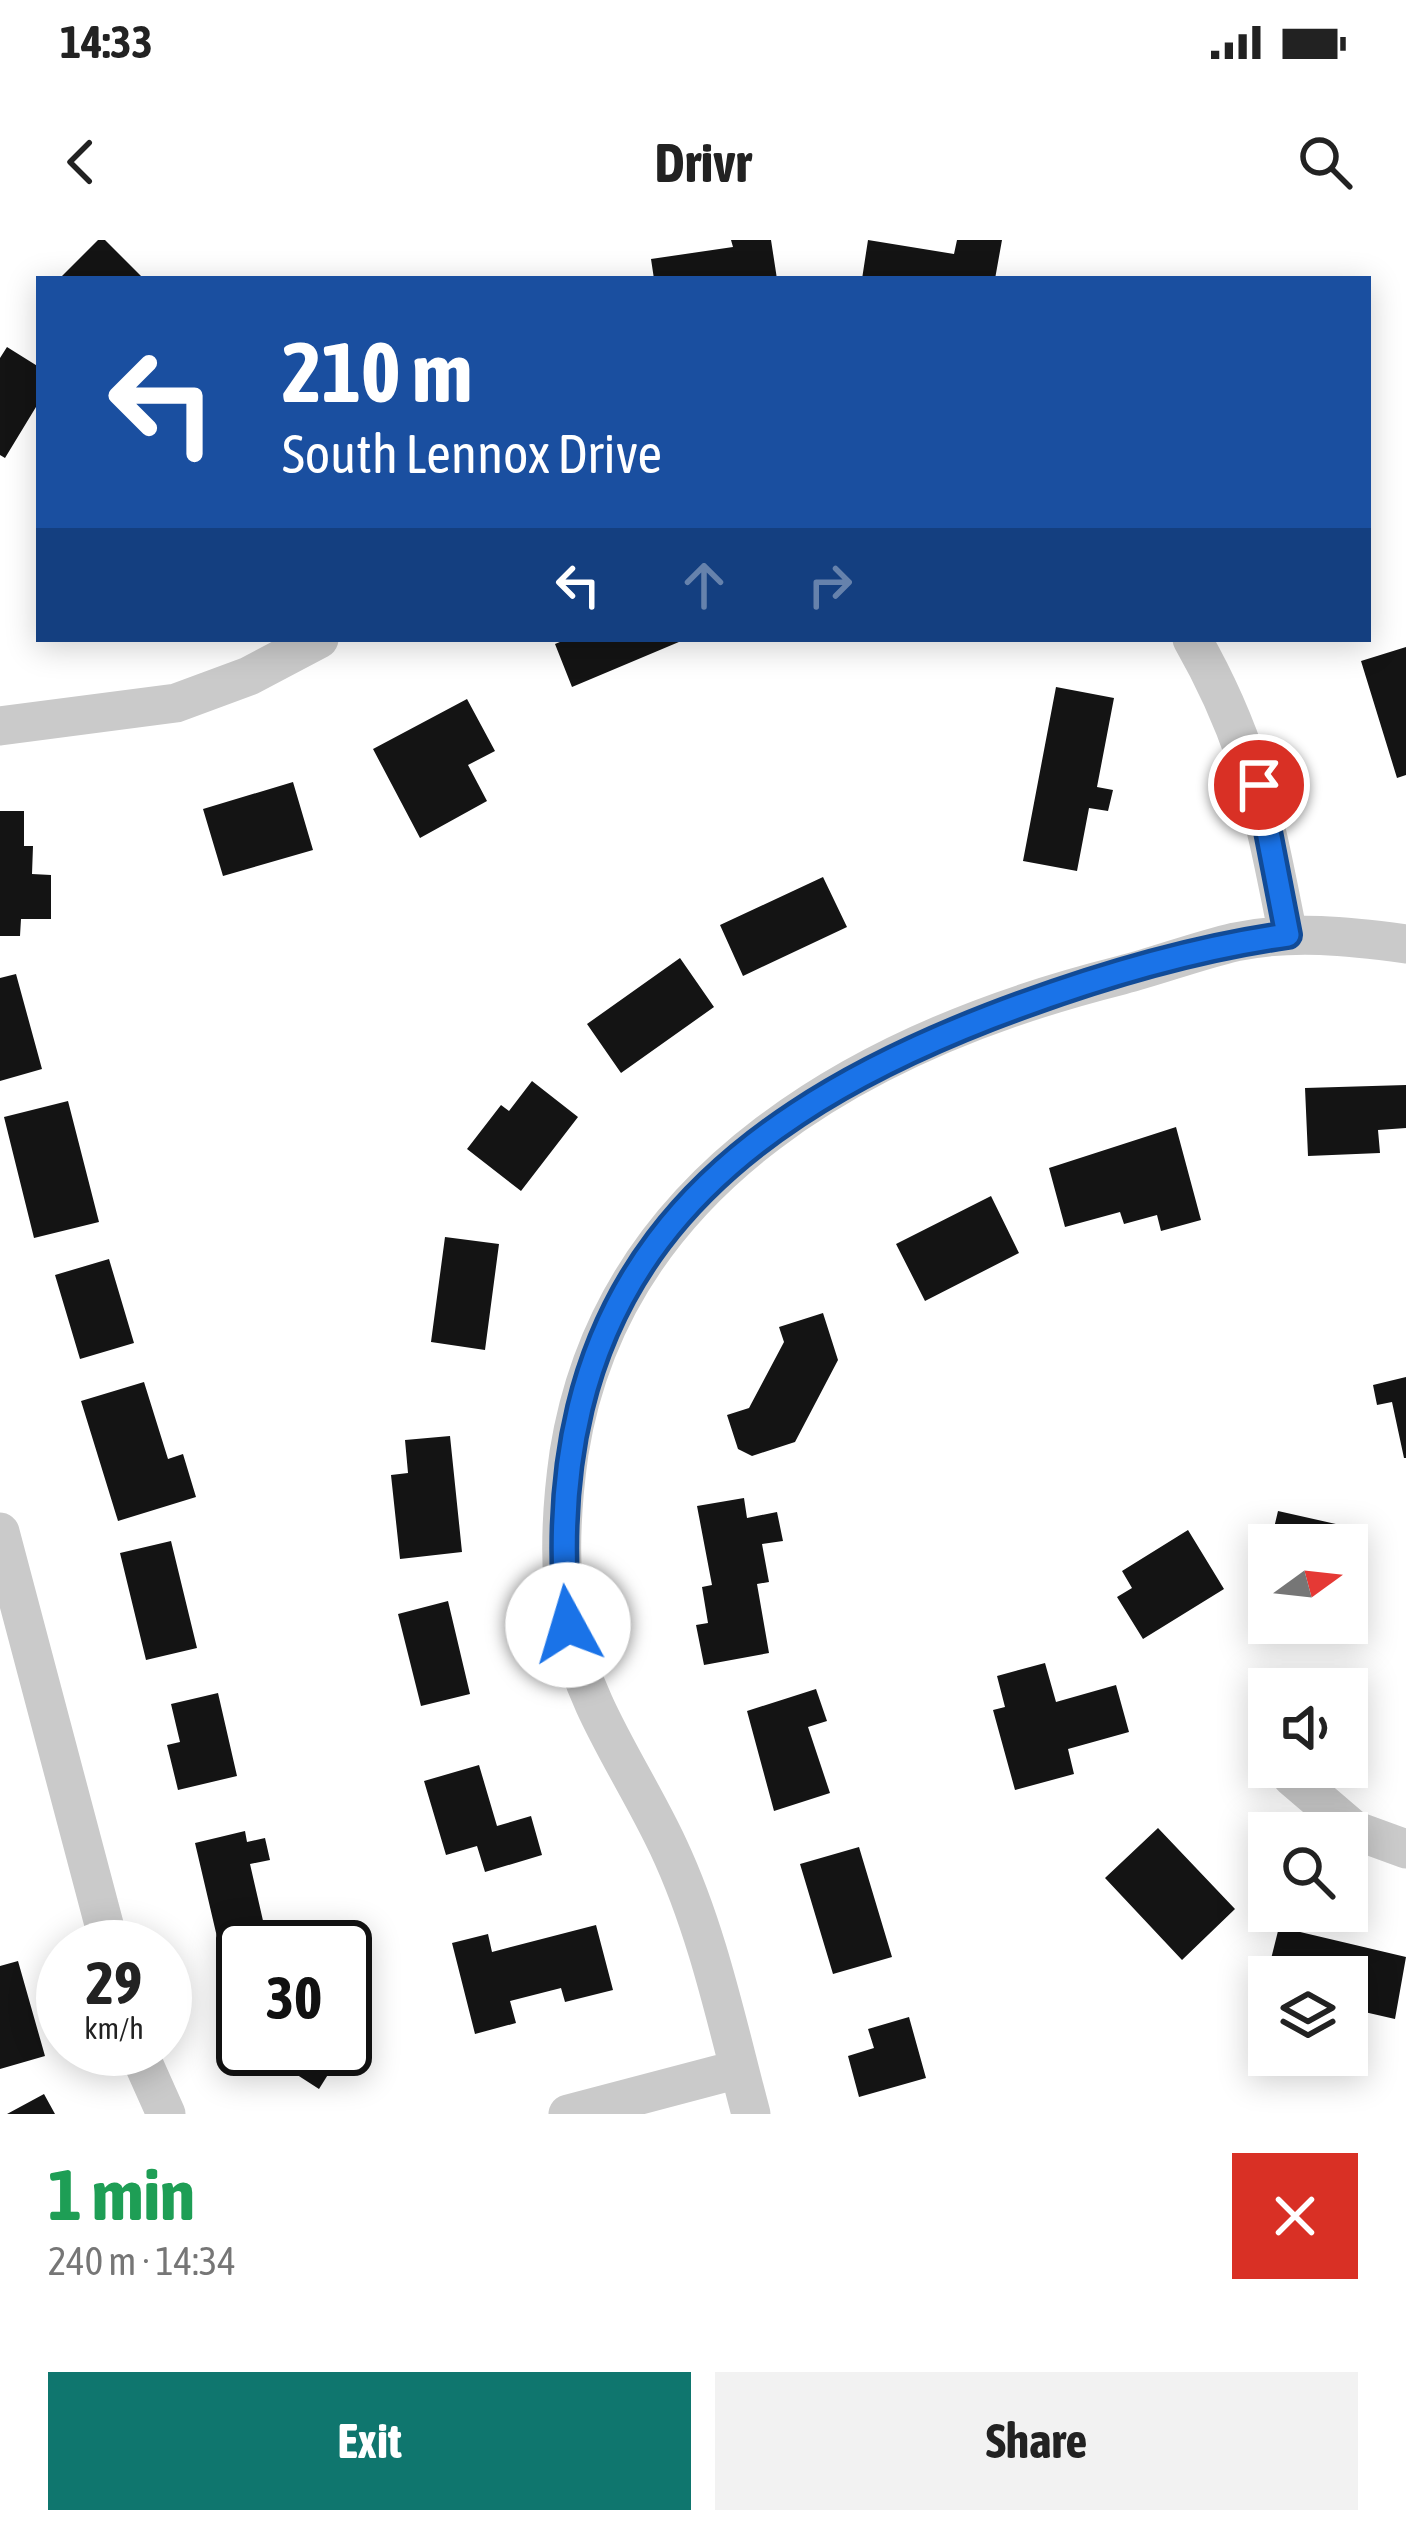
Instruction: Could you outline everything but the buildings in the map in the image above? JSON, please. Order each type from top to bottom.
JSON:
[{"type":"street","points":[[0,726],[176,703],[249,676],[313,642]]},
{"type":"street","points":[[1194,642],[1232,708],[1259,785],[1288,935]]},
{"type":"street","points":[[751,2114],[696,1911],[585,1683],[568,1625],[563,1492],[575,1418],[599,1341],[637,1269],[695,1195],[757,1139],[831,1091],[930,1040],[1030,1001],[1234,943],[1338,934],[1406,944]]},
{"type":"street","points":[[0,1532],[103,1920]]},
{"type":"street","points":[[1305,1788],[1354,1830],[1406,1849]]},
{"type":"street","points":[[568,2114],[739,2069]]},
{"type":"street","points":[[149,2076],[166,2114]]},
{"type":"route","points":[[568,1625],[563,1492],[575,1418],[599,1341],[637,1269],[667,1226],[757,1139],[831,1091],[930,1040],[1030,1001],[1234,943],[1288,935],[1259,785]]}]
